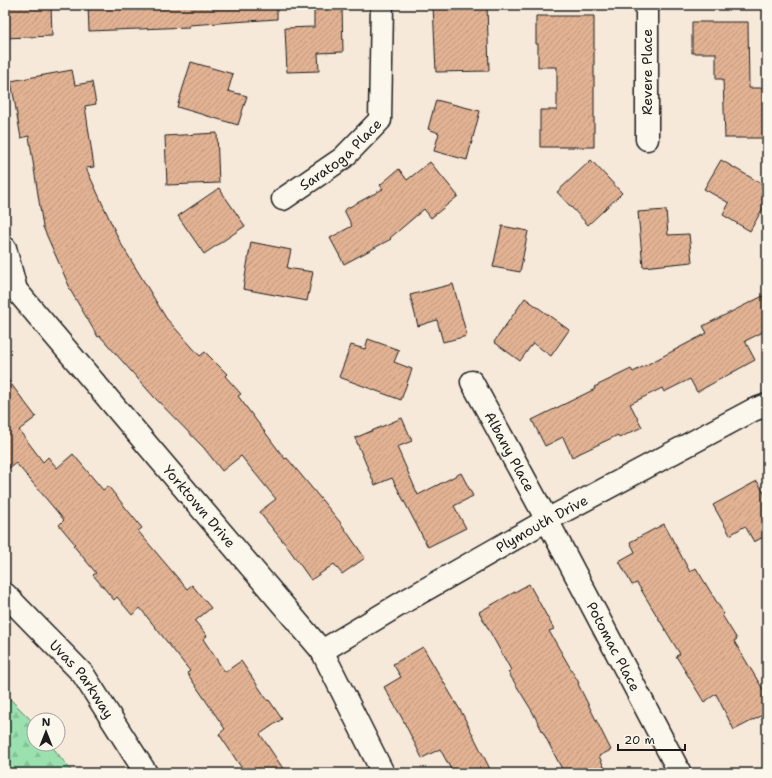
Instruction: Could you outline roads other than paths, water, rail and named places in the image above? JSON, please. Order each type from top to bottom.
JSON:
[{"type":"street","name":"Saratoga Place","points":[[283,199],[343,158],[380,120],[382,5]]},
{"type":"street","name":"Revere Place","points":[[647,5],[648,139]]},
{"type":"street","name":"Yorktown Drive","points":[[5,248],[16,290],[322,651],[383,773]]},
{"type":"street","name":"Albany Place","points":[[472,382],[546,520]]},
{"type":"street","name":"Plymouth Drive","points":[[322,651],[546,520],[754,410],[767,405]]},
{"type":"street","name":"Potomac Place","points":[[546,520],[680,773]]},
{"type":"street","name":"Uvas Parkway","points":[[5,594],[83,674],[146,773]]}]
